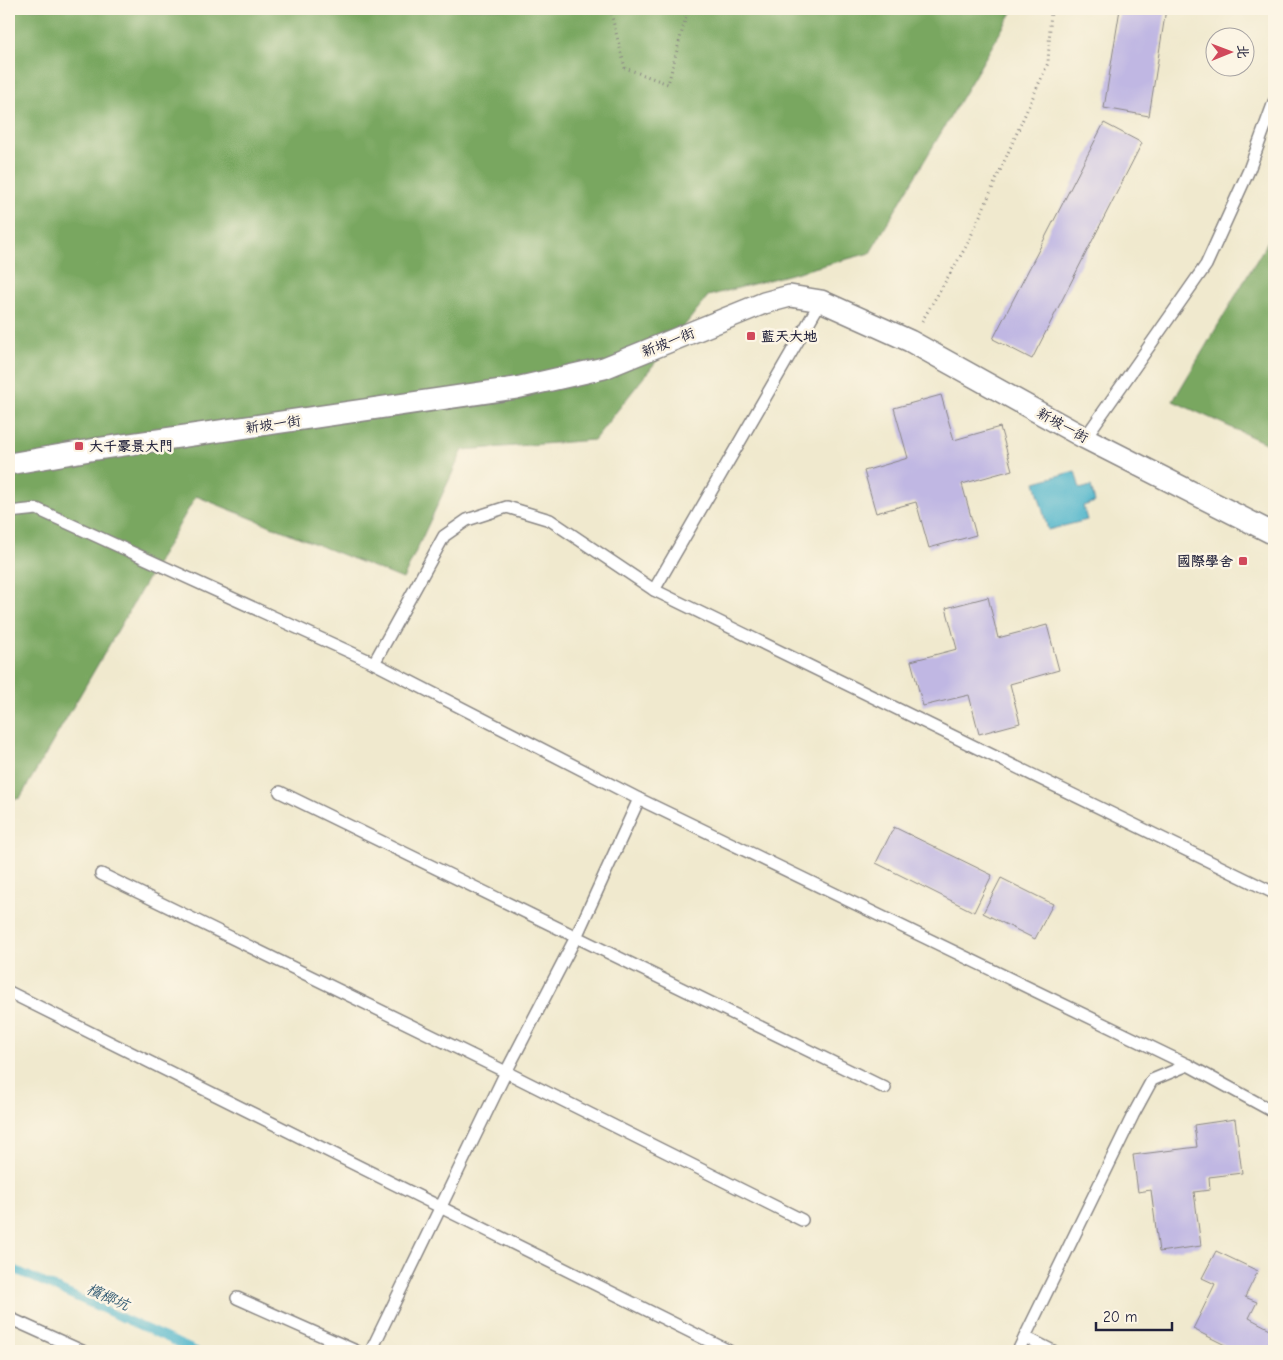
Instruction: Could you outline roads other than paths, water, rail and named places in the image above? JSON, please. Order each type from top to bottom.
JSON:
[{"type":"street","name":"新坡一街","points":[[9,464],[96,449],[516,388],[604,368],[764,303],[790,296],[820,301],[910,341],[1086,438],[1274,534]]},
{"type":"lane","points":[[1086,438],[1206,266],[1250,170],[1274,102]]},
{"type":"lane","points":[[654,590],[820,301]]},
{"type":"lane","points":[[374,664],[444,536],[467,520],[507,507],[550,520],[654,590],[1274,893]]},
{"type":"lane","points":[[9,512],[38,509],[374,664],[639,799],[1188,1065],[1274,1112]]},
{"type":"lane","points":[[280,792],[886,1088]]},
{"type":"lane","points":[[371,1351],[506,1072],[576,937],[639,799]]},
{"type":"lane","points":[[101,874],[506,1072],[802,1220]]},
{"type":"lane","points":[[9,992],[729,1351]]},
{"type":"lane","points":[[1018,1351],[1133,1115],[1152,1080],[1188,1065]]},
{"type":"lane","points":[[237,1298],[356,1351]]},
{"type":"lane","points":[[9,1318],[82,1351]]},
{"type":"lane","points":[[1025,1337],[1053,1351]]},
{"type":"water","points":[[1075,471],[1080,489],[1091,486],[1095,502],[1083,506],[1087,520],[1048,530],[1035,482]]},
{"type":"waterway","name":"檳榔坑","points":[[9,1267],[196,1351]]},
{"type":"place","name":"藍天大地","points":[[751,336]]},
{"type":"place","name":"大千豪景大門","points":[[79,446]]},
{"type":"place","name":"國際學舍","points":[[1243,561]]}]
